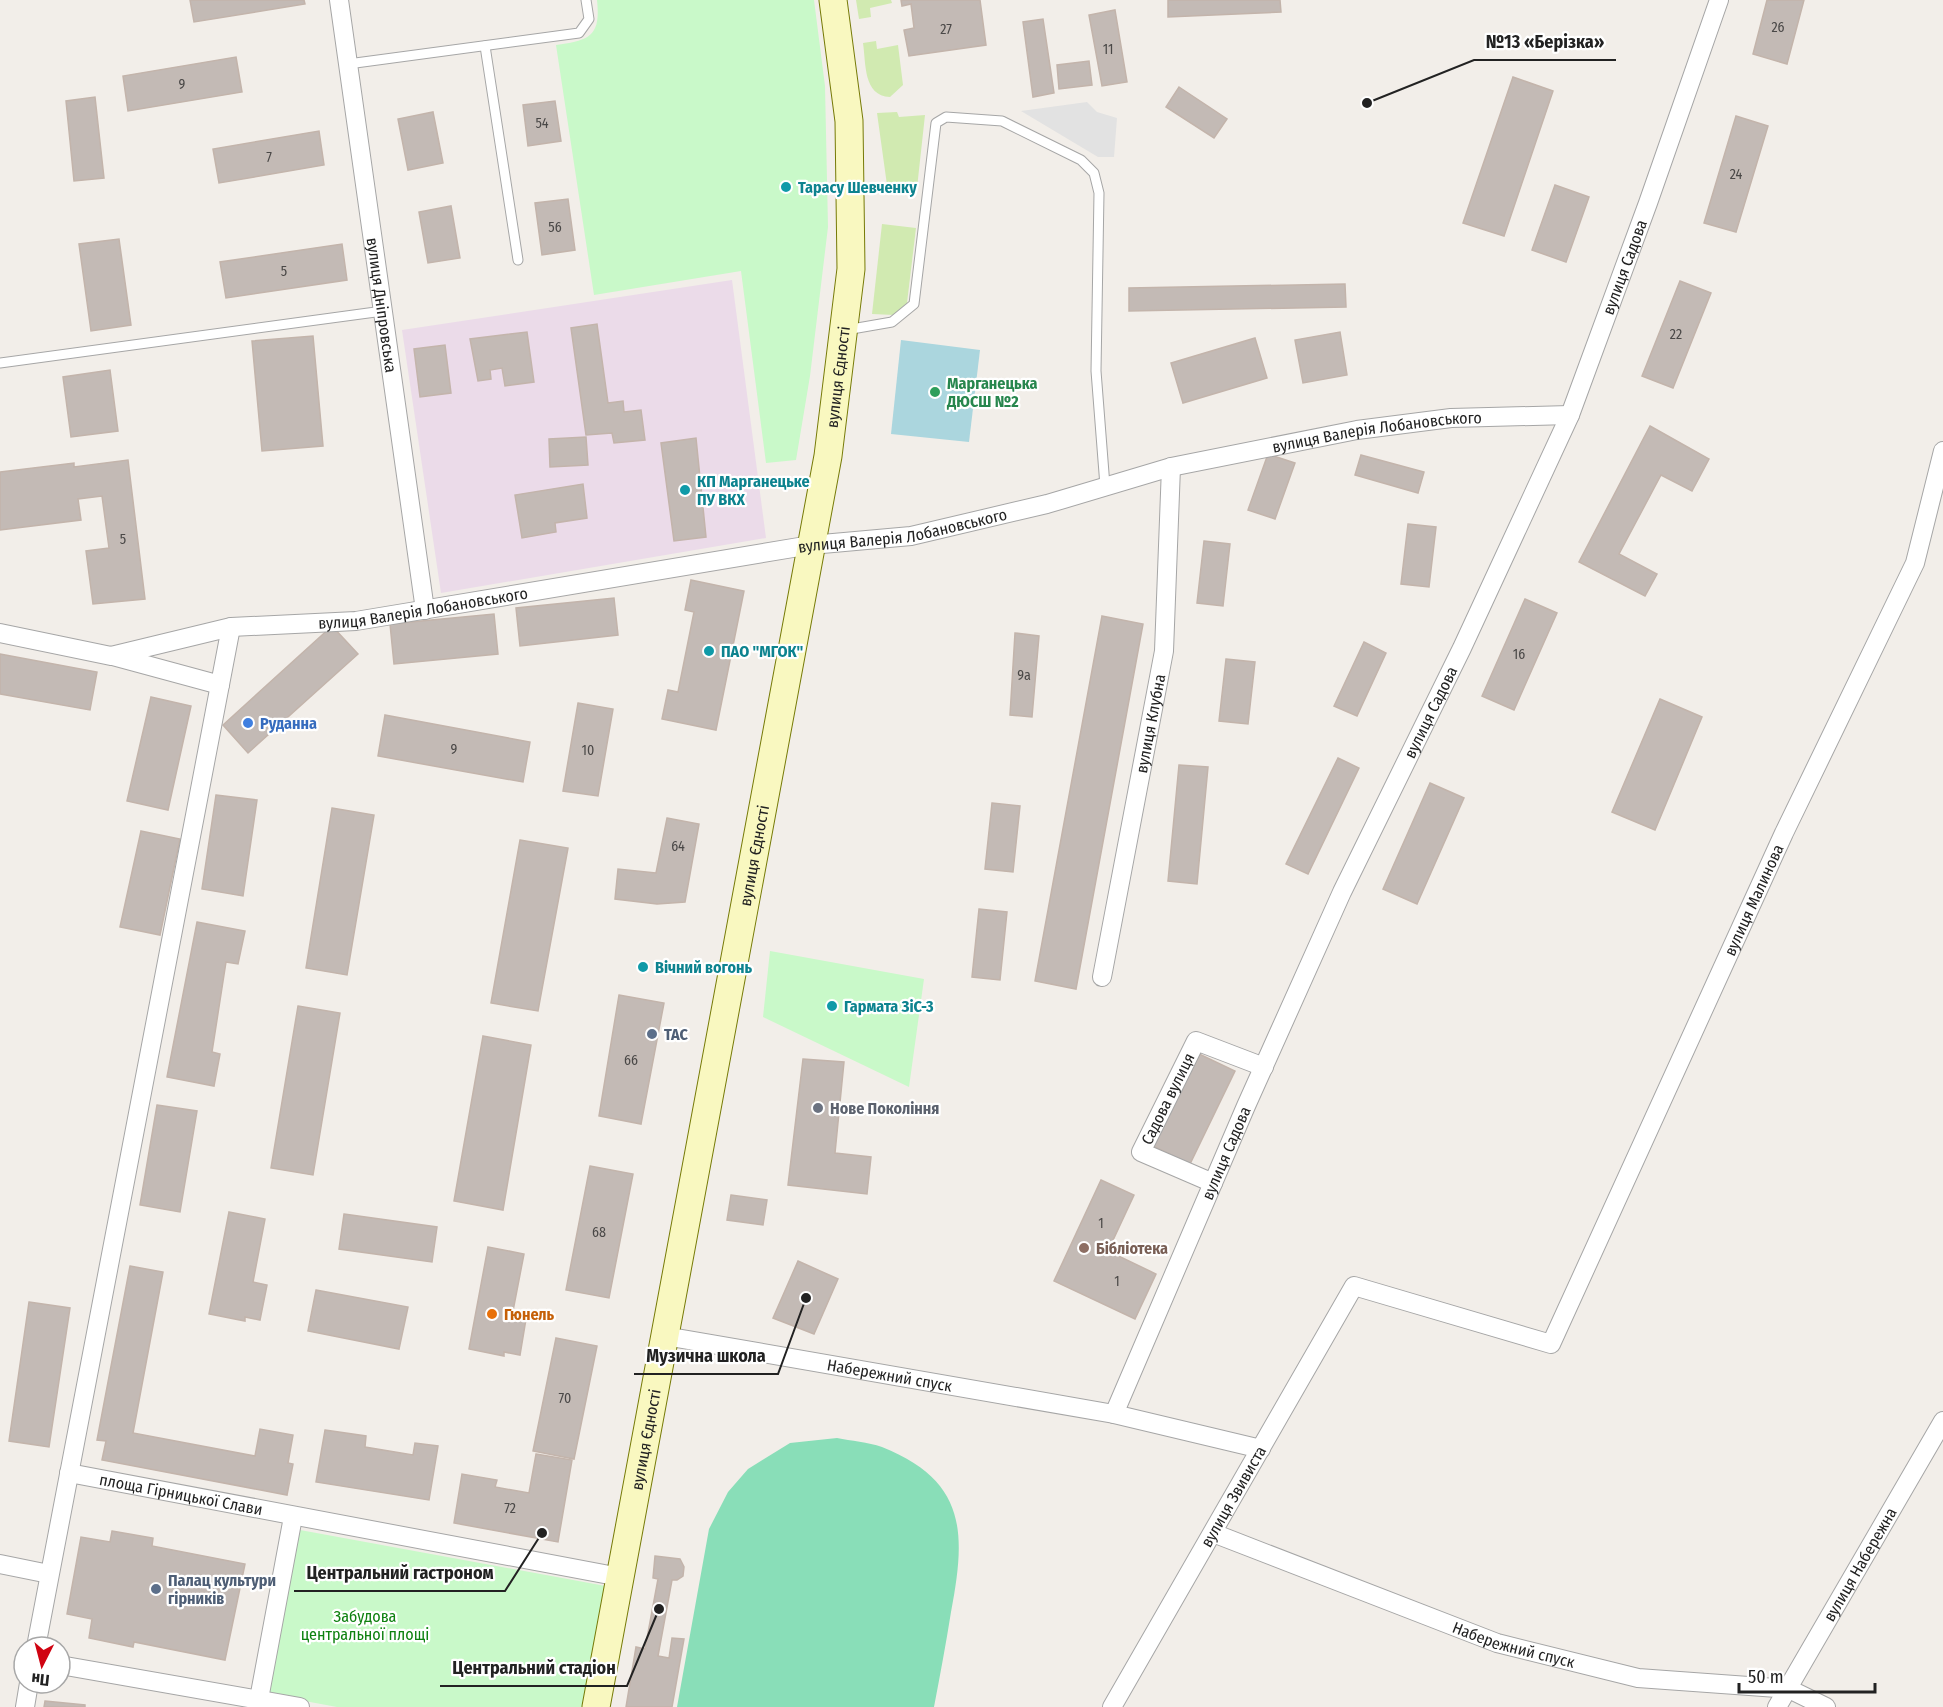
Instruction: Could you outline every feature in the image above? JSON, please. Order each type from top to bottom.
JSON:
[{"type":"street","name":"вулиця Дніпровська","points":[[339,0],[426,610]]},
{"type":"street","name":"вулиця Єдності","points":[[596,1707],[828,456],[851,269],[849,121],[832,0]]},
{"type":"street","name":"вулиця Садова","points":[[1114,1414],[1342,892],[1462,648],[1570,415],[1719,0]]},
{"type":"street","name":"вулиця Валерія Лобановського","points":[[111,656],[231,627],[356,621],[811,546],[911,536],[1047,504],[1171,467],[1357,430],[1450,418],[1570,415]]},
{"type":"street","name":"вулиця Малинова","points":[[1354,1286],[1551,1344],[1688,1048],[1784,832],[1915,562],[1943,451]]},
{"type":"street","name":"вулиця Клубна","points":[[1102,977],[1164,651],[1171,467]]},
{"type":"street","points":[[38,1635],[231,627]]},
{"type":"street","points":[[0,633],[111,656],[220,685]]},
{"type":"street","name":"Садова вулиця","points":[[1213,1184],[1141,1152],[1196,1041],[1264,1067]]},
{"type":"street","name":"вулиця Звивиста","points":[[1113,1707],[1354,1286]]},
{"type":"street","name":"Набережний спуск","points":[[664,1336],[1114,1414],[1261,1449]]},
{"type":"street","name":"вулиця Набережна","points":[[1777,1707],[1943,1421]]},
{"type":"street","name":"площа Гірницької Слави","points":[[69,1473],[620,1577]]},
{"type":"street","points":[[259,1699],[293,1517]]},
{"type":"street","name":"Набережний спуск","points":[[1213,1533],[1497,1643],[1638,1678],[1789,1689],[1826,1707]]},
{"type":"street","points":[[0,1564],[50,1574]]},
{"type":"street","points":[[72,1667],[300,1707]]},
{"type":"lane","points":[[348,64],[579,33],[589,19],[586,0]]},
{"type":"lane","points":[[485,45],[518,260]]},
{"type":"lane","points":[[844,330],[892,322],[914,304],[936,123],[946,117],[1002,122],[1081,160],[1094,172],[1099,193],[1096,371],[1105,486]]},
{"type":"lane","points":[[0,363],[383,311]]},
{"type":"shaded area","points":[[1087,102],[1097,112],[1117,118],[1114,157],[1098,157],[1021,111]]},
{"type":"shaded area","points":[[732,280],[766,538],[441,593],[402,330]]},
{"type":"green space","points":[[597,0],[814,0],[825,86],[828,227],[810,376],[796,460],[766,463],[741,271],[594,295],[556,45],[577,41],[590,34],[597,22]]},
{"type":"green space","points":[[856,0],[891,0],[892,3],[870,8],[871,17],[859,19]]},
{"type":"green space","points":[[876,41],[877,49],[898,45],[903,85],[890,97],[875,91],[870,85],[866,69],[863,43]]},
{"type":"green space","points":[[897,112],[899,117],[925,115],[917,188],[887,185],[877,113]]},
{"type":"green space","points":[[882,224],[916,228],[907,303],[894,315],[872,314]]},
{"type":"green space","points":[[770,951],[924,979],[909,1087],[763,1017]]},
{"type":"green space","points":[[837,1438],[877,1445],[910,1461],[931,1476],[945,1493],[954,1513],[958,1534],[956,1584],[934,1707],[677,1707],[709,1529],[728,1492],[748,1469],[790,1443]]},
{"type":"green space","name":"Забудова центральної площі","points":[[300,1530],[611,1587],[586,1707],[337,1707],[267,1694]]},
{"type":"water","name":"Марганецька ДЮСШ №2","points":[[901,340],[980,350],[969,442],[891,434]]},
{"type":"building","points":[[190,0],[304,0],[305,4],[194,22]]},
{"type":"building","points":[[901,0],[980,0],[986,45],[909,56],[904,30],[914,28],[911,4],[902,6]]},
{"type":"building","points":[[1168,0],[1280,0],[1281,12],[1168,17]]},
{"type":"building","points":[[1767,0],[1804,0],[1787,64],[1753,54]]},
{"type":"building","points":[[1115,10],[1127,82],[1102,86],[1089,15]]},
{"type":"building","points":[[1043,19],[1054,93],[1033,97],[1023,22]]},
{"type":"building","points":[[236,57],[242,92],[128,111],[123,76]]},
{"type":"building","points":[[1089,61],[1092,85],[1059,89],[1057,65]]},
{"type":"building","points":[[1513,77],[1553,91],[1504,236],[1463,223]]},
{"type":"building","points":[[1179,87],[1227,119],[1214,138],[1166,107]]},
{"type":"building","points":[[95,97],[104,178],[74,181],[66,101]]},
{"type":"building","points":[[555,101],[561,141],[528,146],[523,105]]},
{"type":"building","points":[[433,112],[443,163],[408,170],[398,119]]},
{"type":"building","points":[[1736,116],[1768,126],[1736,232],[1704,223]]},
{"type":"building","points":[[319,131],[324,165],[219,183],[213,149]]},
{"type":"building","points":[[1555,185],[1589,197],[1566,262],[1532,250]]},
{"type":"building","points":[[568,199],[575,250],[542,255],[535,203]]},
{"type":"building","points":[[451,206],[460,258],[428,263],[419,212]]},
{"type":"building","points":[[119,239],[131,325],[91,331],[79,244]]},
{"type":"building","points":[[342,244],[347,280],[226,298],[220,262]]},
{"type":"building","points":[[1680,281],[1711,293],[1673,388],[1642,376]]},
{"type":"building","points":[[1345,284],[1346,307],[1129,311],[1129,288]]},
{"type":"building","points":[[597,324],[608,403],[623,401],[624,412],[641,410],[645,440],[614,443],[612,433],[586,435],[571,328]]},
{"type":"building","points":[[527,332],[534,382],[505,386],[502,368],[490,370],[491,379],[478,381],[470,339]]},
{"type":"building","points":[[1340,332],[1347,375],[1303,383],[1295,340]]},
{"type":"building","points":[[313,336],[323,446],[262,451],[252,341]]},
{"type":"building","points":[[1255,338],[1267,378],[1183,403],[1171,363]]},
{"type":"building","points":[[445,345],[451,393],[420,397],[414,349]]},
{"type":"building","points":[[110,370],[118,431],[71,437],[63,377]]},
{"type":"building","points":[[1650,426],[1709,459],[1692,491],[1661,475],[1619,554],[1657,574],[1645,596],[1579,562]]},
{"type":"building","points":[[586,437],[588,465],[550,467],[549,439]]},
{"type":"building","name":"КП Марганецьке ПУ ВКХ","points":[[696,438],[706,537],[674,541],[661,443]]},
{"type":"building","points":[[1268,454],[1295,463],[1275,519],[1248,510]]},
{"type":"building","points":[[1361,455],[1424,472],[1418,493],[1355,475]]},
{"type":"building","points":[[128,460],[145,599],[93,604],[86,551],[109,548],[102,496],[78,499],[81,520],[0,530],[0,472],[74,463],[74,467]]},
{"type":"building","points":[[583,484],[587,518],[555,523],[556,532],[522,538],[515,495]]},
{"type":"building","points":[[1408,524],[1436,527],[1429,587],[1401,584]]},
{"type":"building","points":[[1204,541],[1230,544],[1223,606],[1197,603]]},
{"type":"building","name":"ПАО \"МГОК\"","points":[[691,580],[744,591],[716,730],[662,719],[668,690],[678,692],[694,612],[685,610]]},
{"type":"building","points":[[614,598],[618,635],[520,646],[516,608]]},
{"type":"building","points":[[1525,599],[1557,613],[1514,710],[1482,696]]},
{"type":"building","points":[[494,614],[498,654],[394,664],[390,624]]},
{"type":"building","points":[[1102,616],[1143,624],[1076,989],[1035,981]]},
{"type":"building","points":[[332,626],[358,654],[248,753],[223,725]]},
{"type":"building","points":[[1015,633],[1039,636],[1032,717],[1010,715]]},
{"type":"building","points":[[1364,642],[1386,653],[1357,716],[1334,706]]},
{"type":"building","points":[[0,654],[97,672],[90,710],[0,694]]},
{"type":"building","points":[[1226,659],[1255,662],[1248,724],[1219,721]]},
{"type":"building","points":[[151,697],[191,706],[168,810],[127,801]]},
{"type":"building","points":[[1660,699],[1702,717],[1655,830],[1612,812]]},
{"type":"building","points":[[578,703],[613,709],[598,796],[563,791]]},
{"type":"building","points":[[385,715],[530,742],[523,782],[378,756]]},
{"type":"building","points":[[1338,758],[1359,768],[1308,874],[1286,864]]},
{"type":"building","points":[[1179,765],[1208,767],[1197,884],[1168,881]]},
{"type":"building","points":[[1430,783],[1464,798],[1417,904],[1383,889]]},
{"type":"building","points":[[216,795],[257,800],[243,896],[202,889]]},
{"type":"building","points":[[992,803],[1020,806],[1013,872],[985,869]]},
{"type":"building","points":[[332,808],[374,815],[347,975],[306,968]]},
{"type":"building","points":[[667,818],[699,824],[685,902],[657,904],[615,899],[618,869],[656,873]]},
{"type":"building","points":[[141,831],[180,839],[160,935],[120,927]]},
{"type":"building","points":[[520,840],[568,848],[538,1011],[491,1003]]},
{"type":"building","points":[[979,909],[1007,912],[1000,980],[972,977]]},
{"type":"building","points":[[197,922],[245,931],[238,964],[226,962],[212,1052],[220,1054],[214,1086],[167,1077]]},
{"type":"building","points":[[619,995],[664,1003],[641,1124],[599,1116]]},
{"type":"building","points":[[298,1006],[340,1013],[313,1175],[271,1168]]},
{"type":"building","points":[[483,1036],[531,1045],[503,1210],[454,1201]]},
{"type":"building","points":[[1197,1053],[1235,1071],[1190,1164],[1153,1146]]},
{"type":"building","name":"Нове Покоління","points":[[803,1059],[844,1062],[835,1153],[871,1157],[867,1194],[788,1185]]},
{"type":"building","points":[[157,1105],[197,1111],[180,1212],[140,1205]]},
{"type":"building","points":[[590,1166],[633,1174],[609,1298],[566,1290]]},
{"type":"building","points":[[1101,1180],[1134,1195],[1108,1251],[1156,1274],[1135,1319],[1054,1281]]},
{"type":"building","points":[[731,1195],[767,1200],[763,1225],[727,1220]]},
{"type":"building","points":[[229,1212],[265,1219],[253,1282],[267,1285],[260,1320],[245,1317],[245,1321],[209,1314]]},
{"type":"building","points":[[344,1214],[437,1227],[432,1262],[339,1249]]},
{"type":"building","points":[[488,1247],[524,1254],[512,1316],[526,1319],[520,1355],[504,1352],[504,1356],[469,1349]]},
{"type":"building","points":[[798,1261],[838,1279],[814,1334],[773,1318]]},
{"type":"building","points":[[130,1266],[163,1272],[133,1433],[255,1456],[260,1429],[293,1435],[288,1463],[293,1464],[287,1495],[102,1460],[106,1441],[97,1440]]},
{"type":"building","points":[[316,1290],[408,1307],[399,1349],[308,1331]]},
{"type":"building","points":[[29,1302],[70,1308],[49,1447],[9,1441]]},
{"type":"building","points":[[556,1338],[597,1346],[574,1459],[533,1451]]},
{"type":"building","points":[[325,1430],[366,1436],[365,1447],[413,1455],[415,1443],[438,1446],[429,1500],[316,1482]]},
{"type":"building","points":[[536,1454],[572,1460],[558,1542],[454,1523],[462,1474],[497,1480],[495,1487],[529,1493]]},
{"type":"building","name":"Палац культури гірників","points":[[112,1531],[153,1538],[152,1546],[245,1564],[225,1660],[134,1642],[133,1647],[89,1638],[92,1619],[67,1614],[81,1537],[110,1542]]},
{"type":"building","points":[[655,1556],[680,1559],[684,1567],[683,1576],[672,1580],[658,1656],[669,1658],[672,1638],[684,1639],[672,1707],[626,1707],[636,1647],[645,1649],[658,1579],[653,1578]]},
{"type":"building","points":[[45,1701],[85,1705],[85,1707],[44,1707]]},
{"type":"place","name":"№13 «Берізка»","points":[[1367,103]]},
{"type":"place","name":"Тарасу Шевченку","points":[[786,187]]},
{"type":"place","name":"Марганецька ДЮСШ №2","points":[[935,392]]},
{"type":"place","name":"КП Марганецьке ПУ ВКХ","points":[[685,490]]},
{"type":"place","name":"ПАО \"МГОК\"","points":[[709,651]]},
{"type":"place","name":"Руданна","points":[[248,723]]},
{"type":"place","name":"Вічний вогонь","points":[[643,967]]},
{"type":"place","name":"Гармата ЗіС-3","points":[[832,1006]]},
{"type":"place","name":"ТАС","points":[[652,1034]]},
{"type":"place","name":"Нове Покоління","points":[[818,1108]]},
{"type":"place","name":"Бібліотека","points":[[1084,1248]]},
{"type":"place","name":"Музична школа","points":[[806,1298]]},
{"type":"place","name":"Гюнель","points":[[492,1314]]},
{"type":"place","name":"Центральний гастроном","points":[[542,1533]]},
{"type":"place","name":"Палац культури гірників","points":[[156,1589]]},
{"type":"place","name":"Центральний стадіон","points":[[659,1609]]}]
